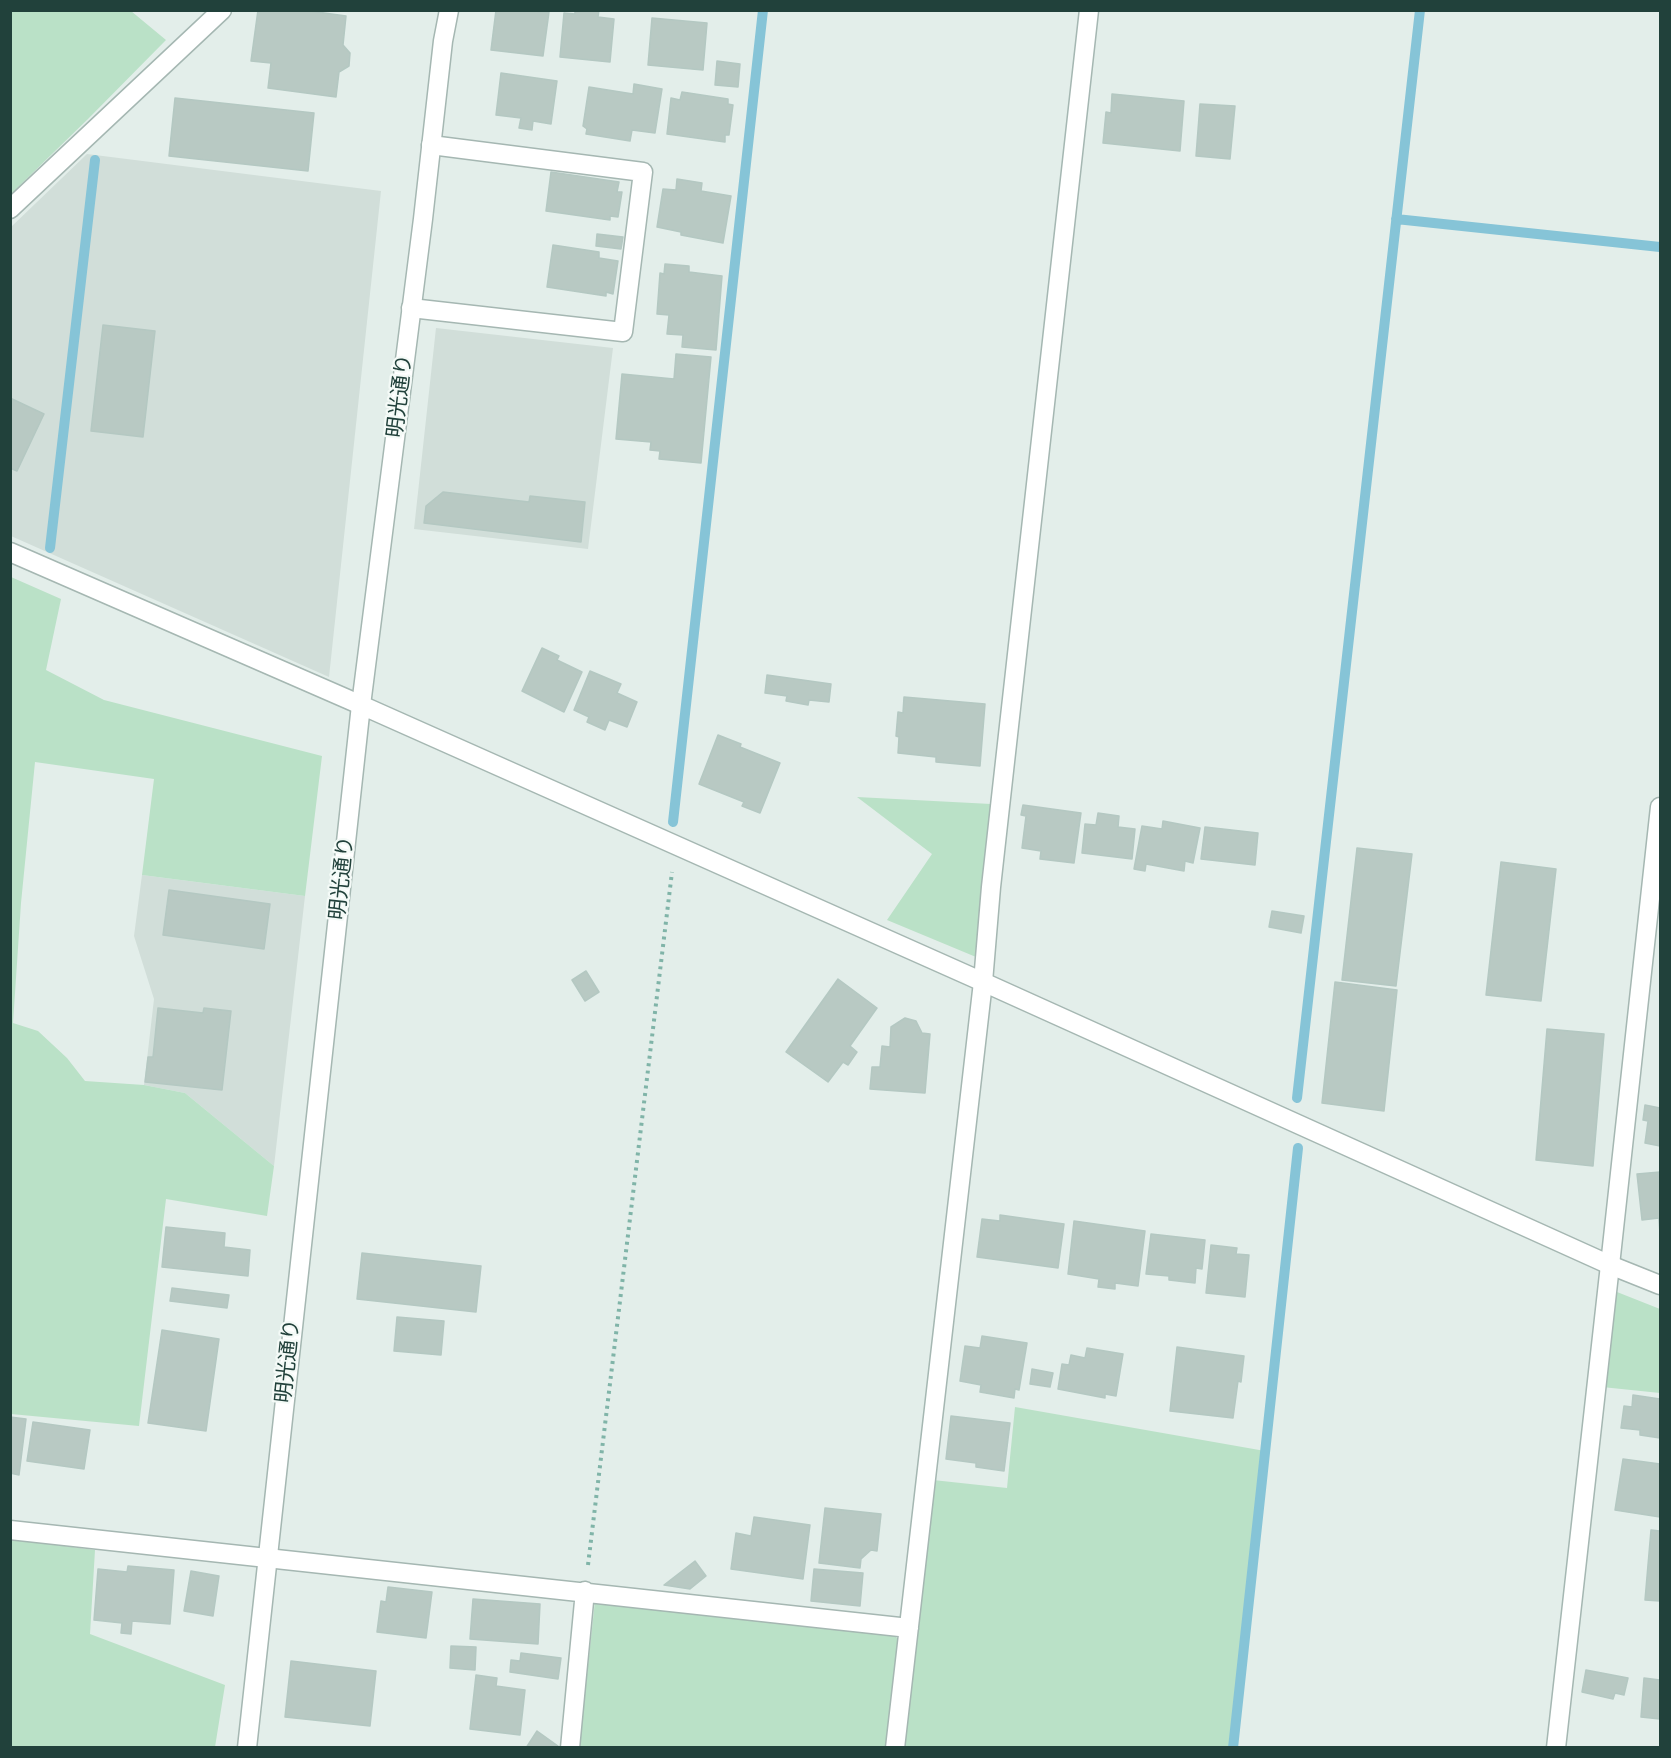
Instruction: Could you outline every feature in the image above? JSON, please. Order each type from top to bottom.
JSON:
[{"type":"street","points":[[10,210],[222,10]]},
{"type":"street","name":"明光通り","points":[[247,1748],[361,705],[443,41],[449,10]]},
{"type":"street","points":[[895,1748],[983,982],[991,887],[1089,10]]},
{"type":"street","points":[[411,308],[623,332],[643,172],[431,145]]},
{"type":"street","points":[[10,552],[361,705],[1610,1265],[1660,1285]]},
{"type":"street","points":[[1556,1748],[1660,807]]},
{"type":"street","points":[[10,1530],[909,1628]]},
{"type":"street","points":[[570,1748],[585,1591]]},
{"type":"path","points":[[585,1591],[676,845]]},
{"type":"shaded area","points":[[87,154],[381,191],[329,677],[11,536],[11,227]]},
{"type":"shaded area","points":[[436,328],[613,348],[588,549],[414,529]]},
{"type":"shaded area","points":[[142,875],[305,896],[274,1166],[185,1093],[144,1085],[154,999],[134,936]]},
{"type":"green space","points":[[11,10],[131,11],[166,40],[11,194]]},
{"type":"green space","points":[[11,577],[61,599],[46,670],[104,700],[322,756],[305,896],[142,875],[154,779],[35,762],[21,903],[13,1023],[38,1031],[67,1058],[85,1081],[144,1085],[185,1093],[274,1166],[267,1216],[166,1199],[139,1426],[11,1414]]},
{"type":"green space","points":[[857,797],[991,804],[976,957],[887,920],[932,854]]},
{"type":"green space","points":[[1617,1292],[1660,1309],[1660,1393],[1602,1387]]},
{"type":"green space","points":[[1015,1407],[1265,1451],[1233,1747],[903,1748],[933,1480],[1007,1488]]},
{"type":"green space","points":[[11,1539],[95,1550],[90,1634],[225,1685],[215,1747],[11,1748]]},
{"type":"green space","points":[[595,1601],[891,1632],[901,1642],[888,1747],[579,1748]]},
{"type":"building","points":[[258,10],[303,10],[346,16],[343,45],[350,53],[349,66],[339,72],[336,97],[268,88],[271,63],[251,61]]},
{"type":"building","points":[[496,10],[549,12],[543,56],[491,50]]},
{"type":"building","points":[[575,10],[599,10],[598,17],[614,19],[610,62],[560,57],[564,13],[575,14]]},
{"type":"building","points":[[652,18],[707,23],[703,70],[648,65]]},
{"type":"building","points":[[717,61],[740,64],[738,87],[715,85]]},
{"type":"building","points":[[501,73],[557,81],[551,124],[533,121],[532,130],[519,128],[521,118],[496,115]]},
{"type":"building","points":[[634,84],[662,89],[655,133],[632,130],[630,141],[586,134],[587,129],[583,126],[589,87],[633,94]]},
{"type":"building","points":[[682,92],[728,99],[728,104],[733,105],[729,135],[725,135],[725,142],[667,134],[671,98],[680,100]]},
{"type":"building","points":[[1112,94],[1184,101],[1180,151],[1103,143],[1106,112],[1111,113]]},
{"type":"building","points":[[175,98],[314,113],[308,171],[169,156]]},
{"type":"building","points":[[1200,104],[1235,106],[1230,159],[1196,156]]},
{"type":"building","points":[[551,172],[619,182],[617,192],[622,192],[618,217],[610,216],[610,220],[546,211]]},
{"type":"building","points":[[677,179],[702,183],[701,191],[731,196],[723,243],[681,235],[681,232],[657,227],[663,189],[676,190]]},
{"type":"building","points":[[597,234],[623,237],[621,249],[596,246]]},
{"type":"building","points":[[553,245],[599,252],[599,258],[618,261],[613,294],[606,292],[606,296],[547,287]]},
{"type":"building","points":[[665,264],[689,266],[689,272],[722,276],[716,350],[682,347],[683,335],[667,334],[669,315],[657,314],[660,273],[664,274]]},
{"type":"building","points":[[103,325],[155,331],[143,437],[91,431]]},
{"type":"building","points":[[676,354],[711,357],[701,463],[659,459],[660,451],[650,450],[651,442],[616,439],[622,374],[674,379]]},
{"type":"building","points":[[10,398],[44,414],[17,471],[10,468]]},
{"type":"building","points":[[443,492],[529,502],[530,496],[585,502],[581,542],[424,523],[426,506]]},
{"type":"building","points":[[542,648],[559,656],[557,660],[582,672],[564,712],[522,691]]},
{"type":"building","points":[[590,671],[621,684],[617,693],[637,702],[627,727],[609,720],[605,730],[587,722],[589,717],[574,710]]},
{"type":"building","points":[[767,675],[831,684],[829,702],[809,700],[808,705],[786,701],[787,696],[765,693]]},
{"type":"building","points":[[904,697],[985,704],[980,766],[936,762],[936,757],[898,753],[899,737],[896,736],[898,712],[903,713]]},
{"type":"building","points":[[718,735],[741,744],[740,747],[780,763],[760,813],[742,806],[744,802],[699,784]]},
{"type":"building","points":[[1023,805],[1081,813],[1074,863],[1040,859],[1041,851],[1022,848],[1026,816],[1021,815]]},
{"type":"building","points":[[1098,813],[1119,816],[1118,827],[1135,829],[1132,859],[1082,853],[1085,824],[1096,825]]},
{"type":"building","points":[[1163,821],[1200,828],[1193,863],[1185,861],[1184,871],[1146,864],[1145,871],[1134,869],[1142,826],[1162,829]]},
{"type":"building","points":[[1205,827],[1258,833],[1255,865],[1201,859]]},
{"type":"building","points":[[1357,848],[1412,854],[1396,986],[1342,980]]},
{"type":"building","points":[[1501,862],[1556,869],[1541,1001],[1486,995]]},
{"type":"building","points":[[169,890],[270,904],[264,949],[163,935]]},
{"type":"building","points":[[1272,911],[1304,916],[1301,933],[1269,927]]},
{"type":"building","points":[[586,971],[599,992],[585,1001],[572,980]]},
{"type":"building","points":[[838,979],[877,1008],[850,1046],[857,1052],[848,1065],[843,1062],[828,1082],[786,1052]]},
{"type":"building","points":[[1335,982],[1397,990],[1384,1111],[1322,1103]]},
{"type":"building","points":[[158,1008],[203,1013],[204,1008],[231,1011],[222,1090],[145,1082],[148,1057],[153,1057]]},
{"type":"building","points":[[905,1018],[916,1021],[922,1033],[930,1034],[925,1093],[870,1089],[872,1067],[880,1067],[882,1046],[890,1047],[891,1027]]},
{"type":"building","points":[[1547,1029],[1604,1034],[1593,1166],[1536,1160]]},
{"type":"building","points":[[1645,1105],[1660,1108],[1660,1146],[1645,1143],[1648,1121],[1643,1120]]},
{"type":"building","points":[[1660,1172],[1660,1235],[1659,1218],[1642,1220],[1637,1174]]},
{"type":"building","points":[[1000,1215],[1064,1224],[1058,1268],[977,1257],[982,1219],[1000,1221]]},
{"type":"building","points":[[1074,1221],[1145,1231],[1138,1286],[1115,1283],[1115,1289],[1098,1287],[1099,1279],[1068,1274]]},
{"type":"building","points":[[166,1227],[225,1233],[224,1247],[250,1250],[248,1276],[162,1267]]},
{"type":"building","points":[[1151,1234],[1205,1240],[1202,1269],[1196,1268],[1195,1283],[1169,1280],[1169,1276],[1146,1274]]},
{"type":"building","points":[[1211,1245],[1237,1248],[1236,1254],[1249,1255],[1245,1297],[1206,1293]]},
{"type":"building","points":[[362,1253],[481,1266],[476,1312],[357,1299]]},
{"type":"building","points":[[172,1288],[229,1295],[227,1308],[170,1301]]},
{"type":"building","points":[[397,1317],[444,1321],[441,1355],[394,1351]]},
{"type":"building","points":[[162,1330],[219,1339],[206,1431],[148,1423]]},
{"type":"building","points":[[982,1336],[1027,1343],[1019,1390],[1015,1389],[1014,1398],[980,1392],[981,1385],[960,1381],[965,1346],[980,1348]]},
{"type":"building","points":[[1177,1347],[1244,1356],[1233,1418],[1170,1411]]},
{"type":"building","points":[[1087,1348],[1123,1354],[1116,1396],[1105,1394],[1105,1398],[1058,1389],[1062,1364],[1069,1365],[1071,1355],[1085,1358]]},
{"type":"building","points":[[1032,1369],[1053,1373],[1050,1387],[1030,1384]]},
{"type":"building","points":[[1633,1395],[1660,1399],[1660,1438],[1640,1435],[1640,1430],[1621,1428],[1624,1406],[1632,1407]]},
{"type":"building","points":[[951,1416],[1010,1423],[1004,1471],[976,1467],[976,1463],[946,1459]]},
{"type":"building","points":[[10,1417],[26,1419],[19,1475],[10,1473]]},
{"type":"building","points":[[33,1422],[90,1430],[84,1469],[27,1461]]},
{"type":"building","points":[[1623,1459],[1660,1464],[1660,1517],[1615,1510]]},
{"type":"building","points":[[825,1508],[881,1514],[877,1551],[871,1550],[861,1559],[860,1568],[819,1563]]},
{"type":"building","points":[[754,1517],[810,1525],[803,1579],[731,1569],[736,1533],[751,1536]]},
{"type":"building","points":[[1651,1530],[1660,1531],[1660,1601],[1645,1600]]},
{"type":"building","points":[[695,1561],[706,1576],[690,1589],[664,1585]]},
{"type":"building","points":[[128,1566],[174,1570],[170,1624],[132,1621],[131,1634],[121,1633],[122,1623],[94,1620],[98,1569],[127,1572]]},
{"type":"building","points":[[814,1569],[863,1573],[860,1606],[811,1601]]},
{"type":"building","points":[[191,1571],[219,1576],[213,1616],[184,1611]]},
{"type":"building","points":[[388,1587],[432,1592],[426,1638],[377,1632],[381,1601],[386,1602]]},
{"type":"building","points":[[473,1599],[540,1604],[538,1644],[470,1639]]},
{"type":"building","points":[[451,1646],[476,1647],[475,1670],[450,1668]]},
{"type":"building","points":[[521,1653],[561,1658],[558,1679],[510,1672],[511,1660],[520,1661]]},
{"type":"building","points":[[291,1661],[376,1671],[370,1726],[285,1717]]},
{"type":"building","points":[[1586,1670],[1628,1678],[1624,1695],[1615,1693],[1613,1699],[1582,1692]]},
{"type":"building","points":[[476,1675],[497,1678],[496,1686],[525,1690],[520,1735],[470,1729]]},
{"type":"building","points":[[1644,1678],[1660,1680],[1660,1719],[1641,1717]]},
{"type":"building","points":[[537,1731],[558,1746],[557,1748],[526,1748]]},
{"type":"waterway","points":[[673,822],[763,10]]},
{"type":"waterway","points":[[1297,1098],[1420,10]]},
{"type":"waterway","points":[[50,548],[95,160]]},
{"type":"waterway","points":[[1396,219],[1660,247]]},
{"type":"waterway","points":[[1233,1748],[1298,1148]]}]
